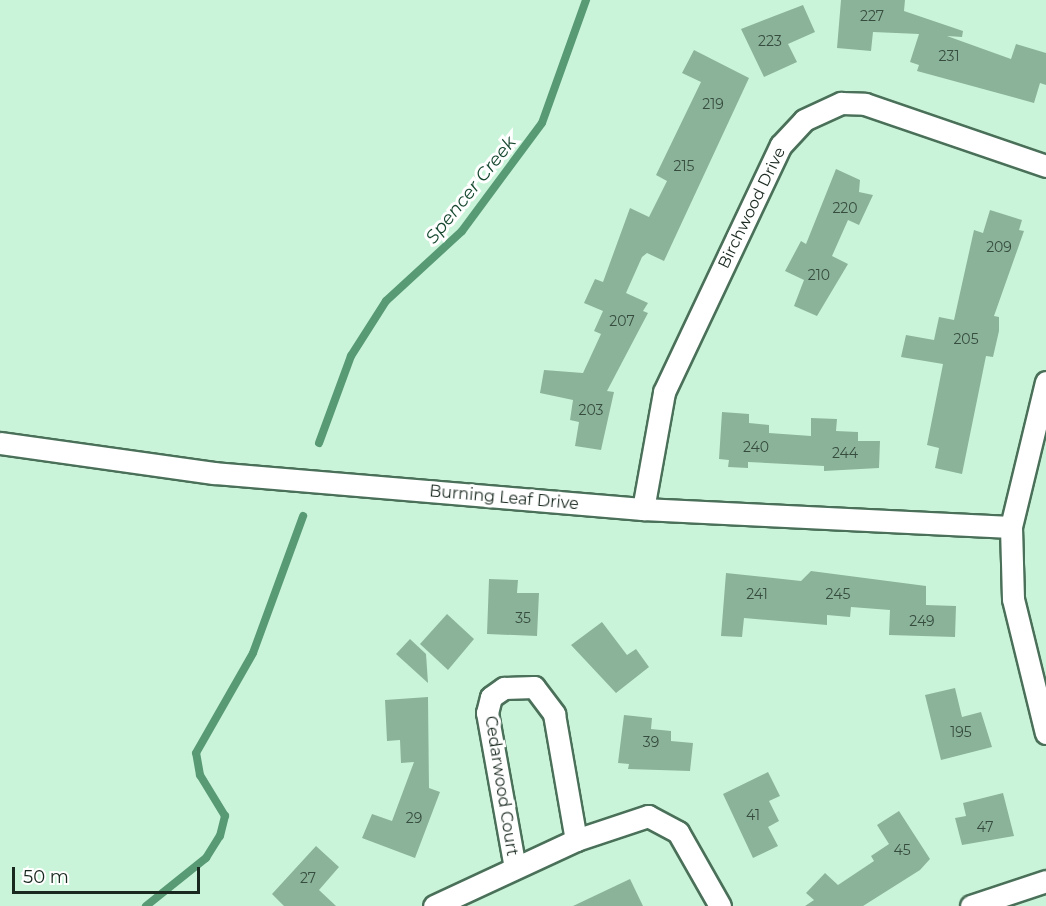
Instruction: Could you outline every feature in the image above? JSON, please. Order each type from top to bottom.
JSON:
[{"type":"street","name":"Birchwood Drive","points":[[643,509],[664,393],[781,145],[804,120],[841,103],[864,105],[1046,166]]},
{"type":"street","points":[[1046,382],[1011,527],[1013,598],[1046,733]]},
{"type":"street","name":"Burning Leaf Drive","points":[[0,443],[214,473],[643,509],[1011,527]]},
{"type":"street","name":"Cedarwood Court","points":[[515,868],[487,712],[491,697],[504,688],[534,687],[554,714],[576,840]]},
{"type":"street","name":"Cedarwood Court","points":[[434,906],[576,840],[648,816],[664,821],[678,832],[720,906]]},
{"type":"street","points":[[971,906],[1046,881]]},
{"type":"building","points":[[841,0],[905,0],[904,11],[963,31],[962,37],[947,36],[1011,59],[1016,44],[1046,53],[1046,85],[1040,83],[1034,103],[917,71],[919,65],[910,62],[919,34],[873,32],[871,51],[837,48]]},
{"type":"building","points":[[803,5],[815,32],[788,44],[797,62],[764,77],[741,29]]},
{"type":"building","points":[[694,50],[749,78],[664,261],[647,253],[642,257],[626,293],[648,303],[643,311],[648,313],[607,391],[614,392],[601,450],[575,446],[579,422],[570,420],[573,400],[540,393],[544,370],[583,373],[601,334],[594,331],[603,311],[584,303],[595,279],[603,282],[630,208],[649,217],[667,181],[656,175],[701,82],[682,73]]},
{"type":"building","points":[[836,169],[860,180],[859,192],[873,195],[859,225],[848,220],[832,256],[848,264],[817,316],[794,306],[804,280],[785,271],[801,241],[806,244]]},
{"type":"building","points":[[990,210],[1022,220],[1019,230],[1024,231],[994,316],[999,317],[999,331],[993,357],[986,356],[962,474],[935,468],[939,448],[927,445],[943,364],[901,357],[906,335],[934,340],[939,317],[954,320],[974,230],[983,233]]},
{"type":"building","points":[[722,412],[749,414],[749,423],[769,425],[769,433],[811,436],[811,418],[837,419],[836,431],[858,432],[858,441],[880,441],[879,468],[824,471],[824,466],[748,462],[748,468],[728,467],[729,460],[719,459]]},
{"type":"building","points":[[811,571],[926,586],[926,605],[956,606],[955,637],[889,635],[890,610],[851,607],[850,617],[827,615],[827,625],[744,618],[742,637],[721,636],[726,573],[801,581]]},
{"type":"building","points":[[489,579],[518,580],[517,593],[539,593],[537,636],[487,634]]},
{"type":"building","points":[[447,614],[474,639],[448,670],[420,644]]},
{"type":"building","points":[[602,622],[627,655],[636,649],[649,667],[616,693],[571,645]]},
{"type":"building","points":[[410,639],[426,654],[428,683],[396,654]]},
{"type":"building","points":[[955,688],[962,717],[981,712],[992,747],[941,760],[925,695]]},
{"type":"building","points":[[428,697],[429,788],[440,792],[415,858],[362,838],[372,814],[392,821],[414,762],[401,763],[400,740],[387,741],[385,700]]},
{"type":"building","points":[[624,715],[652,718],[651,729],[671,731],[671,741],[693,743],[690,771],[628,769],[629,764],[618,763]]},
{"type":"building","points":[[768,772],[780,796],[769,801],[779,821],[768,827],[778,846],[753,858],[723,794]]},
{"type":"building","points":[[1003,793],[1014,836],[962,845],[955,818],[966,816],[963,803]]},
{"type":"building","points":[[899,811],[930,859],[920,870],[863,906],[805,906],[814,900],[806,893],[825,873],[838,885],[874,861],[871,856],[889,844],[877,825]]},
{"type":"building","points":[[316,846],[339,867],[319,890],[336,906],[284,906],[272,894]]},
{"type":"building","points":[[630,879],[643,906],[573,906]]},
{"type":"waterway","name":"Spencer Creek","points":[[319,443],[351,356],[386,301],[462,231],[542,123],[586,0]]},
{"type":"waterway","name":"Spencer Creek","points":[[146,906],[206,858],[220,836],[225,816],[200,775],[196,753],[253,653],[303,516]]}]
